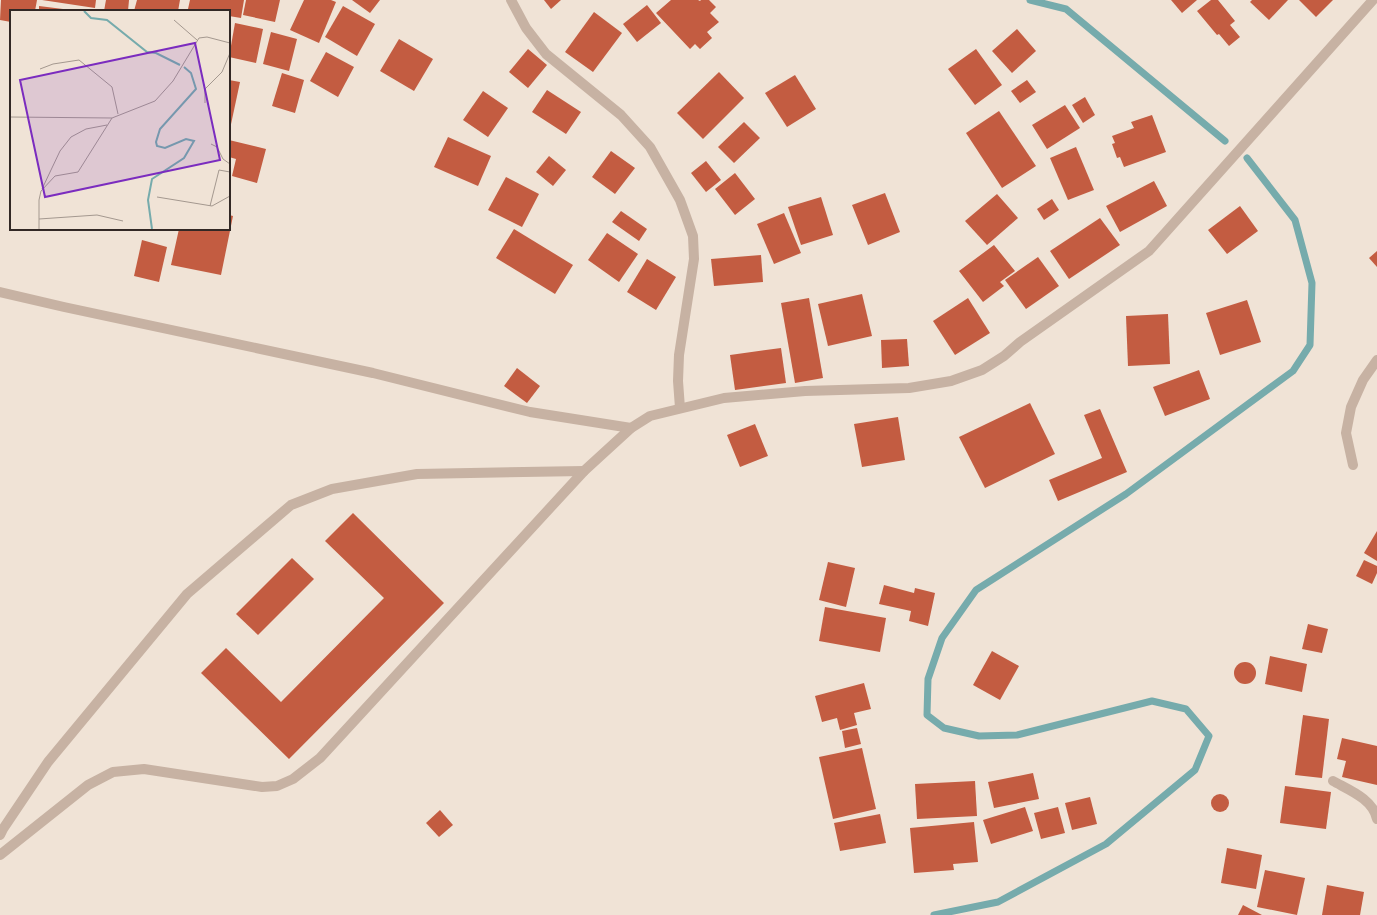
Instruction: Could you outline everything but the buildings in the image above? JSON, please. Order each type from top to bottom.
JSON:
[{"type":"street","points":[[511,0],[526,28],[546,54],[621,115],[650,147],[680,200],[693,236],[694,259],[679,355],[678,381],[680,408]]},
{"type":"street","points":[[0,855],[88,785],[113,772],[144,769],[262,787],[277,786],[293,779],[320,758],[584,471],[631,428],[650,416],[724,398],[805,391],[909,388],[951,381],[982,370],[1004,356],[1020,342],[1148,251],[1373,0]]},
{"type":"street","points":[[0,292],[373,373],[530,412],[631,428]]},
{"type":"street","points":[[1353,465],[1346,433],[1351,407],[1363,380],[1377,360]]},
{"type":"street","points":[[0,835],[48,762],[187,594],[291,505],[332,489],[417,474],[584,471]]},
{"type":"street","points":[[1333,782],[1366,800],[1376,813],[1377,819]]},
{"type":"waterway","points":[[1030,0],[1066,9],[1225,141]]},
{"type":"waterway","points":[[934,915],[998,902],[1106,844],[1195,770],[1209,736],[1186,709],[1152,701],[1017,735],[979,736],[944,728],[927,715],[928,679],[942,638],[976,590],[1126,494],[1293,371],[1310,345],[1312,283],[1295,220],[1247,158]]}]
